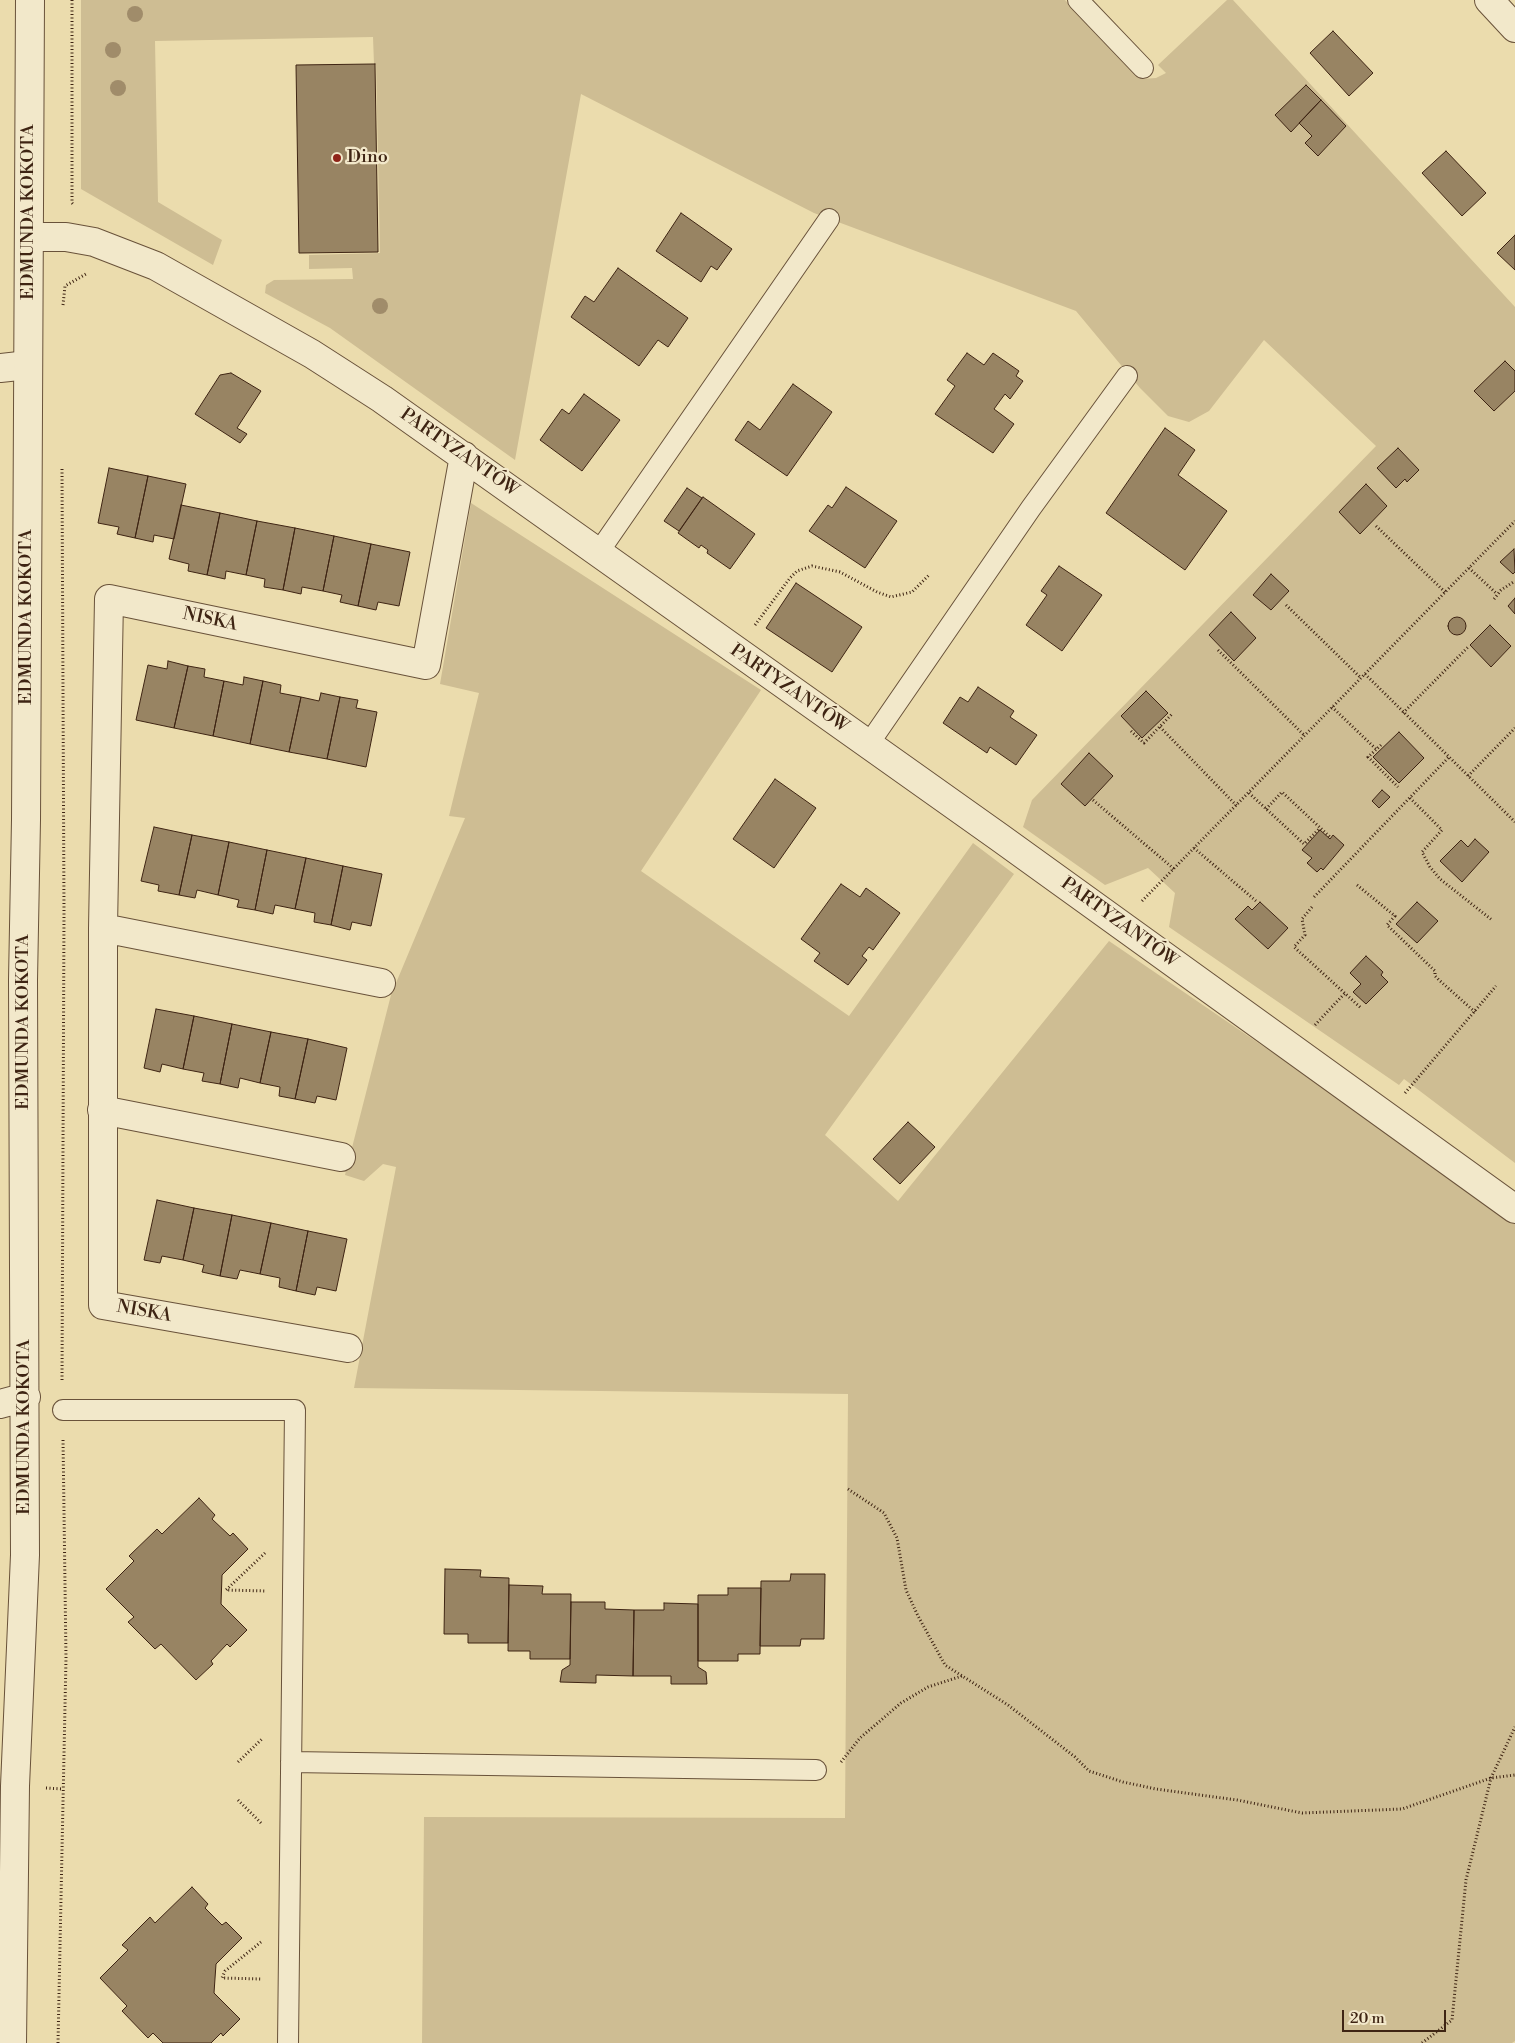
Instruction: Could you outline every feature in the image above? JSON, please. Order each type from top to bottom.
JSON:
[{"type":"street","name":"EDMUNDA KOKOTA","points":[[12,2043],[15,1786],[25,1555],[26,1397],[23,980],[26,820],[30,0]]},
{"type":"street","points":[[1488,0],[1515,28]]},
{"type":"street","name":"PARTYZANTÓW","points":[[29,237],[66,237],[94,242],[156,266],[312,354],[382,399],[1120,923],[1515,1209]]},
{"type":"street","points":[[0,368],[28,365]]},
{"type":"street","name":"NISKA","points":[[348,1348],[103,1305],[103,928],[109,599],[426,666],[464,456]]},
{"type":"street","points":[[103,928],[381,983]]},
{"type":"street","points":[[102,1110],[341,1157]]},
{"type":"street","points":[[0,1404],[26,1397]]},
{"type":"lane","points":[[1078,0],[1143,68]]},
{"type":"lane","points":[[598,553],[829,219]]},
{"type":"lane","points":[[868,744],[1026,516],[1127,376]]},
{"type":"lane","points":[[63,1410],[295,1410],[288,2043]]},
{"type":"lane","points":[[292,1762],[816,1770]]},
{"type":"path","points":[[72,0],[72,204],[77,207]]},
{"type":"path","points":[[62,309],[64,286],[91,271],[94,242]]},
{"type":"path","points":[[58,2043],[66,1658],[63,1410],[64,893],[62,466]]},
{"type":"path","points":[[1120,923],[1515,521]]},
{"type":"path","points":[[1376,526],[1445,592]]},
{"type":"path","points":[[737,652],[784,584],[797,571],[812,566],[828,568],[891,597],[912,592],[929,575]]},
{"type":"path","points":[[1469,568],[1497,594]]},
{"type":"path","points":[[1494,600],[1497,594],[1515,581]]},
{"type":"path","points":[[1286,605],[1361,678]]},
{"type":"path","points":[[1403,713],[1468,647]]},
{"type":"path","points":[[1218,650],[1305,736]]},
{"type":"path","points":[[1365,674],[1515,822]]},
{"type":"path","points":[[1332,707],[1376,750]]},
{"type":"path","points":[[1131,731],[1144,743],[1173,713]]},
{"type":"path","points":[[1160,727],[1237,806]]},
{"type":"path","points":[[1468,776],[1515,728]]},
{"type":"path","points":[[1381,745],[1368,757],[1398,787]]},
{"type":"path","points":[[1314,898],[1449,757]]},
{"type":"path","points":[[1266,809],[1282,792],[1330,837]]},
{"type":"path","points":[[1249,793],[1304,844],[1320,828]]},
{"type":"path","points":[[1410,798],[1442,830],[1422,852],[1434,873],[1492,920]]},
{"type":"path","points":[[1093,800],[1174,869]]},
{"type":"path","points":[[1194,848],[1256,901]]},
{"type":"path","points":[[1357,885],[1395,916],[1387,925],[1436,971],[1435,976],[1439,980],[1474,1012]]},
{"type":"path","points":[[1312,907],[1302,919],[1305,935],[1294,947],[1360,1008]]},
{"type":"path","points":[[1386,1116],[1496,986]]},
{"type":"path","points":[[1294,1049],[1345,993]]},
{"type":"path","points":[[848,1488],[884,1514],[897,1538],[906,1590],[918,1616],[946,1665],[1008,1705],[1089,1771],[1123,1782],[1156,1789],[1237,1800],[1302,1813],[1402,1809],[1492,1778],[1515,1775]]},
{"type":"path","points":[[261,1591],[226,1590],[270,1548]]},
{"type":"path","points":[[816,1770],[833,1770],[846,1758],[860,1738],[901,1703],[928,1687],[962,1676]]},
{"type":"path","points":[[1422,2043],[1452,2020],[1466,1880],[1492,1778],[1515,1727]]},
{"type":"path","points":[[238,1762],[266,1734]]},
{"type":"path","points":[[238,1800],[253,1816]]},
{"type":"path","points":[[260,1979],[222,1978],[225,1971],[264,1939]]},
{"type":"shaded area","points":[[81,0],[1065,0],[1141,79],[1156,78],[1166,73],[1158,65],[1227,0],[1233,0],[1515,307],[1515,1163],[1404,1079],[1399,1085],[1169,927],[1175,893],[1148,868],[1105,885],[1023,827],[1032,800],[1376,446],[1264,340],[1209,411],[1189,422],[1168,416],[1140,388],[1076,311],[814,213],[581,94],[515,460],[330,328],[265,293],[266,285],[274,280],[353,279],[352,268],[309,269],[309,255],[380,253],[376,64],[374,64],[373,37],[155,41],[158,202],[222,240],[213,265],[81,189]]},
{"type":"shaded area","points":[[471,503],[761,690],[641,871],[849,1016],[973,843],[1014,874],[825,1135],[898,1201],[1109,941],[1515,1218],[1515,2041],[1512,2043],[422,2043],[424,1817],[845,1818],[848,1394],[354,1388],[396,1167],[383,1164],[364,1181],[345,1175],[391,995],[465,818],[449,816],[479,693],[440,684]]},
{"type":"building","points":[[1333,31],[1373,73],[1349,96],[1310,53]]},
{"type":"building","name":"Dino","points":[[375,64],[378,252],[299,253],[296,65]]},
{"type":"building","points":[[1306,85],[1321,100],[1291,132],[1275,115]]},
{"type":"building","points":[[1321,100],[1346,126],[1318,156],[1305,143],[1312,136],[1299,123]]},
{"type":"building","points":[[1446,151],[1486,193],[1462,216],[1422,173]]},
{"type":"building","points":[[681,213],[732,249],[717,270],[711,266],[701,282],[656,251]]},
{"type":"building","points":[[1515,235],[1515,270],[1497,253]]},
{"type":"building","points":[[618,268],[688,318],[668,347],[658,340],[639,366],[571,317],[585,296],[594,302]]},
{"type":"building","points":[[967,353],[984,365],[993,353],[1019,371],[1016,376],[1023,381],[1010,399],[1005,394],[994,409],[1014,424],[993,453],[935,414],[955,386],[947,380]]},
{"type":"building","points":[[1505,361],[1515,371],[1515,391],[1494,411],[1474,391]]},
{"type":"building","points":[[231,373],[261,391],[237,428],[247,434],[240,443],[195,414],[220,375]]},
{"type":"building","points":[[793,384],[832,412],[787,476],[735,440],[748,421],[760,430]]},
{"type":"building","points":[[584,394],[620,420],[582,471],[540,440],[562,409],[569,414]]},
{"type":"building","points":[[1165,428],[1195,450],[1178,475],[1227,511],[1185,570],[1106,513]]},
{"type":"building","points":[[1398,448],[1419,470],[1407,482],[1405,479],[1396,488],[1377,468]]},
{"type":"building","points":[[109,468],[148,476],[135,538],[117,534],[119,527],[98,523]]},
{"type":"building","points":[[148,476],[186,484],[174,539],[154,535],[153,542],[135,538]]},
{"type":"building","points":[[1366,484],[1387,506],[1360,534],[1339,512]]},
{"type":"building","points":[[846,487],[897,521],[865,568],[809,531],[828,505],[832,508]]},
{"type":"building","points":[[687,488],[702,498],[679,531],[664,521]]},
{"type":"building","points":[[703,497],[755,534],[730,569],[707,553],[708,550],[701,545],[699,548],[678,533]]},
{"type":"building","points":[[181,505],[220,513],[207,575],[188,571],[189,564],[169,559]]},
{"type":"building","points":[[220,513],[257,521],[246,575],[226,571],[225,579],[207,575]]},
{"type":"building","points":[[257,521],[295,528],[283,590],[264,587],[265,579],[246,575]]},
{"type":"building","points":[[295,528],[334,536],[323,591],[302,587],[301,594],[283,590]]},
{"type":"building","points":[[334,536],[371,544],[358,606],[340,602],[342,595],[323,591]]},
{"type":"building","points":[[371,544],[410,552],[399,606],[378,602],[376,610],[358,606]]},
{"type":"building","points":[[1514,549],[1515,572],[1513,574],[1500,562]]},
{"type":"building","points":[[1059,566],[1102,595],[1062,651],[1026,625],[1047,595],[1041,591]]},
{"type":"building","points":[[1271,574],[1289,591],[1271,610],[1253,595]]},
{"type":"building","points":[[796,583],[862,627],[832,672],[766,628]]},
{"type":"building","points":[[1515,598],[1515,614],[1508,606]]},
{"type":"building","points":[[1231,612],[1256,638],[1234,661],[1209,635]]},
{"type":"building","points":[[1457,617],[1463,620],[1466,626],[1463,632],[1457,635],[1451,632],[1448,626],[1451,620]]},
{"type":"building","points":[[1490,625],[1511,646],[1491,667],[1470,645]]},
{"type":"building","points":[[168,661],[188,666],[174,728],[136,720],[148,665],[167,669]]},
{"type":"building","points":[[188,666],[205,669],[204,677],[224,681],[213,736],[174,728]]},
{"type":"building","points":[[244,677],[263,681],[250,744],[213,736],[224,681],[243,685]]},
{"type":"building","points":[[263,681],[281,685],[280,693],[301,697],[289,752],[250,744]]},
{"type":"building","points":[[978,687],[1014,711],[1010,717],[1037,735],[1016,765],[990,747],[987,753],[943,723],[960,697],[968,702]]},
{"type":"building","points":[[1146,691],[1168,713],[1142,738],[1121,716]]},
{"type":"building","points":[[321,693],[340,697],[327,759],[289,752],[301,697],[319,701]]},
{"type":"building","points":[[340,697],[358,700],[356,708],[377,712],[366,767],[327,759]]},
{"type":"building","points":[[1399,732],[1424,758],[1399,783],[1373,757]]},
{"type":"building","points":[[1089,753],[1113,776],[1085,806],[1061,784]]},
{"type":"building","points":[[775,779],[816,808],[774,868],[733,839]]},
{"type":"building","points":[[1382,790],[1390,797],[1379,808],[1372,801]]},
{"type":"building","points":[[154,827],[192,835],[179,895],[158,891],[159,885],[141,881]]},
{"type":"building","points":[[1320,830],[1330,839],[1333,835],[1344,845],[1323,870],[1321,868],[1317,872],[1307,863],[1312,858],[1302,850]]},
{"type":"building","points":[[192,835],[229,842],[218,895],[197,890],[195,898],[179,895]]},
{"type":"building","points":[[1475,839],[1489,852],[1462,882],[1440,861],[1461,840],[1468,847]]},
{"type":"building","points":[[229,842],[267,850],[255,910],[237,907],[239,900],[218,895]]},
{"type":"building","points":[[267,850],[306,858],[295,909],[275,905],[273,914],[255,910]]},
{"type":"building","points":[[306,858],[343,866],[331,925],[314,922],[315,913],[295,909]]},
{"type":"building","points":[[343,866],[382,874],[371,926],[352,922],[350,930],[331,925]]},
{"type":"building","points":[[841,884],[860,897],[866,888],[900,913],[873,950],[869,947],[862,956],[867,960],[848,985],[814,961],[820,953],[801,939]]},
{"type":"building","points":[[1260,902],[1288,928],[1268,949],[1235,919],[1248,906],[1252,910]]},
{"type":"building","points":[[1417,902],[1438,921],[1417,943],[1396,924]]},
{"type":"building","points":[[1366,956],[1383,972],[1381,975],[1388,982],[1366,1004],[1353,992],[1361,984],[1350,973]]},
{"type":"building","points":[[156,1009],[194,1016],[183,1069],[162,1064],[160,1072],[144,1068]]},
{"type":"building","points":[[194,1016],[232,1024],[220,1084],[202,1081],[204,1073],[183,1069]]},
{"type":"building","points":[[232,1024],[271,1032],[260,1083],[240,1078],[238,1088],[220,1084]]},
{"type":"building","points":[[271,1032],[308,1039],[295,1099],[279,1096],[280,1087],[260,1083]]},
{"type":"building","points":[[308,1039],[347,1048],[336,1100],[317,1096],[315,1103],[295,1099]]},
{"type":"building","points":[[908,1122],[935,1147],[900,1184],[873,1159]]},
{"type":"building","points":[[157,1200],[194,1208],[183,1260],[162,1256],[160,1263],[144,1260]]},
{"type":"building","points":[[194,1208],[232,1215],[220,1276],[202,1272],[204,1265],[183,1260]]},
{"type":"building","points":[[232,1215],[271,1223],[260,1274],[240,1270],[237,1279],[220,1276]]},
{"type":"building","points":[[271,1223],[308,1231],[296,1291],[279,1287],[280,1278],[260,1274]]},
{"type":"building","points":[[308,1231],[347,1239],[336,1291],[317,1287],[315,1295],[296,1291]]},
{"type":"building","points":[[199,1498],[215,1515],[212,1519],[230,1536],[233,1533],[248,1549],[222,1575],[221,1604],[247,1630],[230,1647],[227,1644],[211,1661],[213,1664],[196,1680],[161,1644],[155,1649],[128,1622],[134,1617],[106,1589],[134,1561],[129,1556],[157,1529],[162,1534]]},
{"type":"building","points":[[445,1569],[481,1570],[480,1577],[509,1578],[508,1643],[468,1643],[468,1634],[444,1634]]},
{"type":"building","points":[[791,1574],[825,1574],[824,1639],[801,1639],[800,1646],[760,1646],[761,1581],[790,1581]]},
{"type":"building","points":[[509,1585],[543,1586],[542,1594],[571,1594],[570,1659],[530,1659],[530,1651],[508,1651]]},
{"type":"building","points":[[728,1588],[761,1588],[760,1654],[738,1654],[738,1661],[698,1661],[698,1595],[728,1595]]},
{"type":"building","points":[[571,1602],[605,1602],[605,1609],[634,1610],[633,1676],[596,1675],[596,1683],[560,1682],[562,1670],[570,1665]]},
{"type":"building","points":[[664,1603],[698,1604],[698,1667],[706,1672],[707,1684],[671,1684],[671,1676],[633,1676],[634,1610],[664,1610]]},
{"type":"building","points":[[192,1887],[208,1904],[205,1908],[222,1925],[226,1922],[242,1938],[216,1964],[214,1993],[240,2019],[223,2036],[221,2033],[211,2043],[163,2043],[153,2033],[148,2038],[122,2011],[127,2006],[100,1978],[128,1950],[122,1945],[150,1917],[155,1923]]},
{"type":"place","name":"Dino","points":[[337,158]]}]
